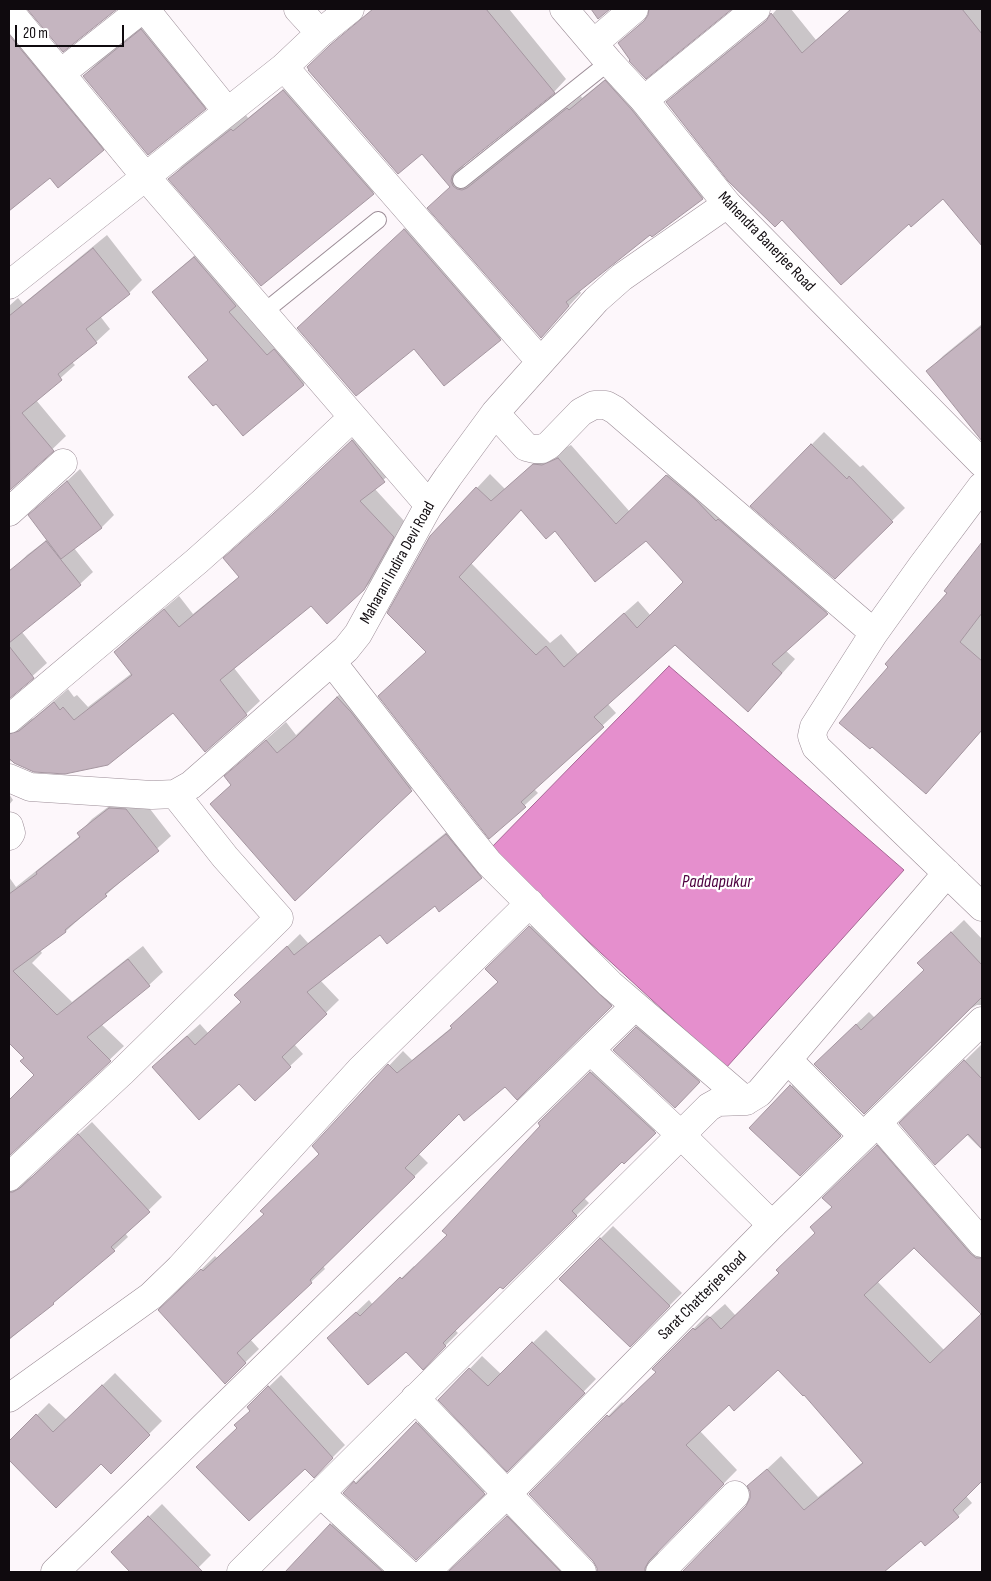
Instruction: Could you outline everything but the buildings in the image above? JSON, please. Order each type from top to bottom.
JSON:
[{"type":"street","points":[[61,73],[144,9],[227,111]]},
{"type":"street","points":[[298,9],[320,33]]},
{"type":"street","points":[[9,285],[284,67],[320,33],[350,9]]},
{"type":"street","name":"Mahendra Banerjee Road","points":[[564,9],[644,100],[727,204],[982,463]]},
{"type":"street","points":[[601,52],[634,9]]},
{"type":"street","points":[[644,100],[756,9]]},
{"type":"street","points":[[9,11],[145,176],[429,505]]},
{"type":"street","points":[[284,67],[540,361]]},
{"type":"street","name":"Maharani Indira Devi Road","points":[[175,794],[191,785],[346,649],[358,634],[429,505],[495,413],[596,300],[622,277],[727,204]]},
{"type":"street","points":[[495,413],[526,447],[542,449],[549,445],[581,412],[594,405],[606,405],[615,410],[874,633]]},
{"type":"street","points":[[9,719],[198,561],[353,417]]},
{"type":"street","points":[[9,512],[63,463]]},
{"type":"street","points":[[982,486],[874,633],[814,727],[812,736],[816,747],[982,907]]},
{"type":"street","points":[[332,662],[489,863],[610,984],[746,1100]]},
{"type":"street","points":[[9,778],[30,787],[152,795],[175,794],[225,857],[279,918],[122,1072],[9,1177]]},
{"type":"street","points":[[9,826],[11,833],[9,836]]},
{"type":"street","points":[[241,1572],[709,1107],[718,1102],[746,1100],[759,1093],[947,873]]},
{"type":"street","points":[[9,1398],[151,1296],[180,1268],[361,1069],[530,903]]},
{"type":"street","points":[[55,1572],[635,1006]]},
{"type":"street","name":"Sarat Chatterjee Road","points":[[426,1572],[507,1494],[772,1226],[982,1021]]},
{"type":"street","points":[[590,1050],[772,1226]]},
{"type":"street","points":[[788,1060],[870,1130],[982,1243]]},
{"type":"street","points":[[415,1398],[582,1572]]},
{"type":"street","points":[[320,1493],[406,1572]]},
{"type":"street","points":[[660,1572],[735,1495]]},
{"type":"lane","points":[[461,180],[601,52]]},
{"type":"lane","points":[[264,312],[378,220]]},
{"type":"water","name":"Paddapukur","points":[[669,666],[904,870],[726,1068],[489,850]]}]
